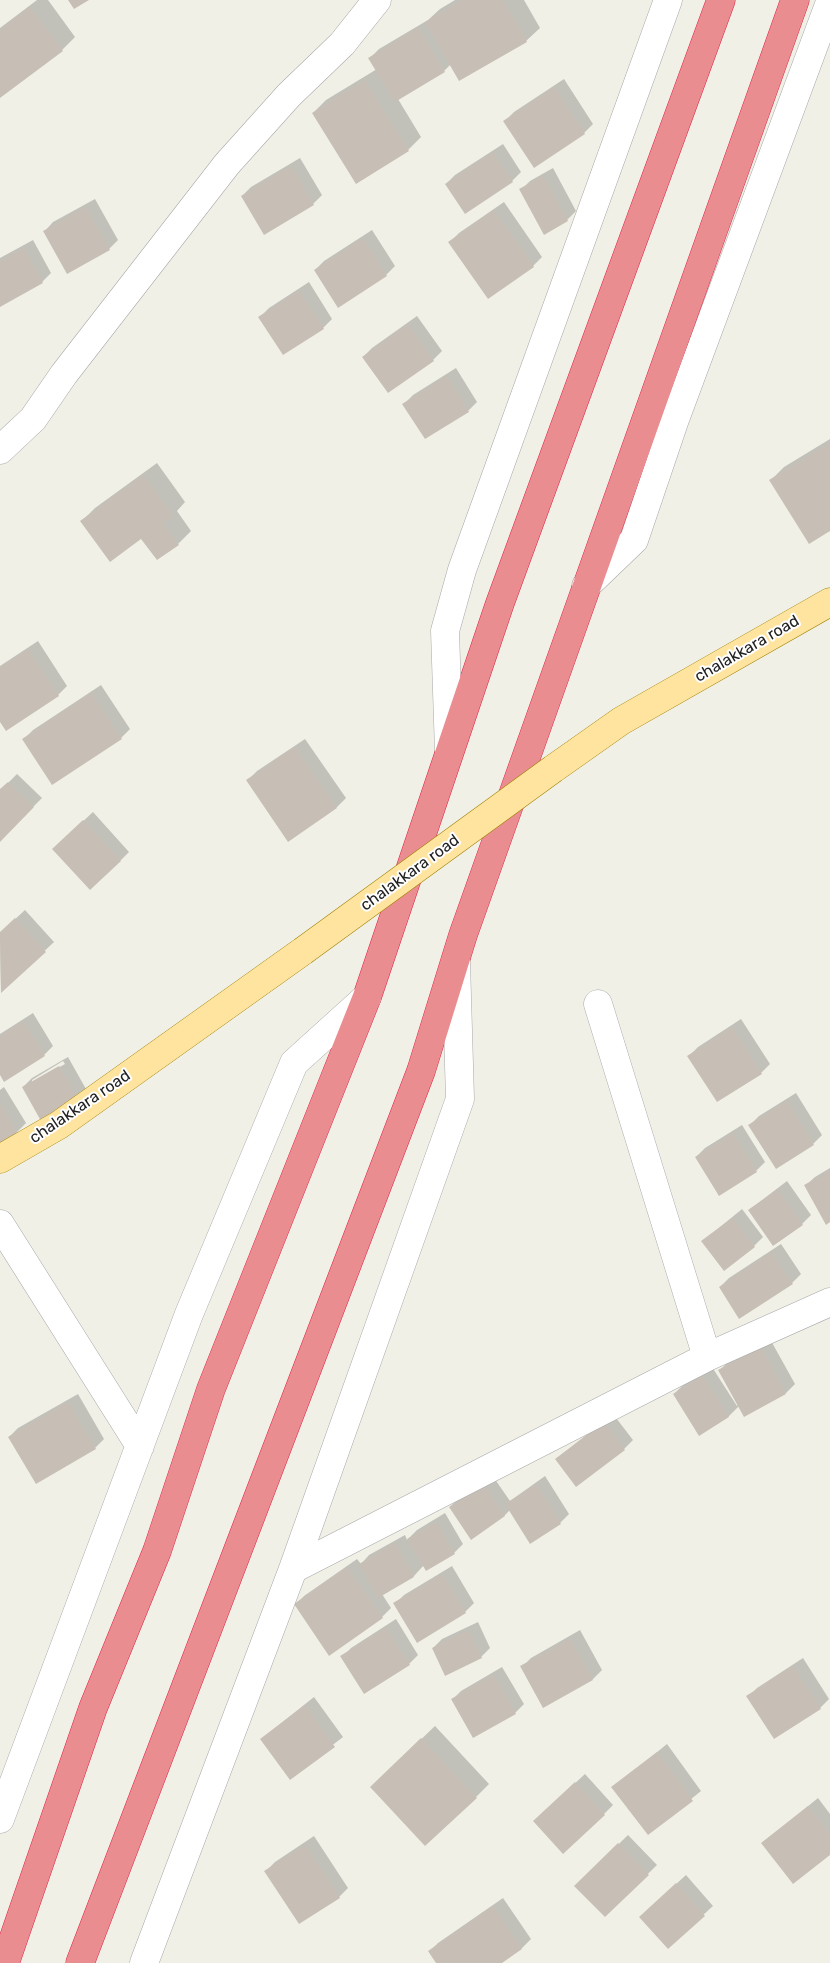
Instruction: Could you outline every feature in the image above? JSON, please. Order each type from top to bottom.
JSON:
[{"type":"highway","points":[[5,1963],[92,1708],[157,1551],[210,1389],[367,997],[500,603],[721,0]]},
{"type":"highway","points":[[80,1963],[421,1070],[456,956],[794,0]]},
{"type":"main road","name":"chalakkara road","points":[[0,1159],[59,1125],[621,721],[830,602]]},
{"type":"street","points":[[0,450],[33,419],[64,374],[227,164],[289,95],[342,44],[377,0]]},
{"type":"street","points":[[449,751],[445,631],[462,570],[668,0]]},
{"type":"street","points":[[586,586],[634,540],[677,413],[830,2]]},
{"type":"street","points":[[144,1963],[293,1569],[460,1099],[456,956]]},
{"type":"street","points":[[0,1819],[189,1314],[294,1063],[367,997]]},
{"type":"street","points":[[598,1004],[707,1357]]},
{"type":"street","points":[[0,1224],[140,1446]]},
{"type":"street","points":[[293,1569],[707,1357],[830,1302]]},
{"type":"building","points":[[68,0],[89,0],[74,9]]},
{"type":"building","points":[[463,0],[503,0],[527,42],[459,81],[425,22]]},
{"type":"building","points":[[30,7],[63,51],[0,98],[0,30]]},
{"type":"building","points":[[418,28],[445,72],[395,102],[368,58]]},
{"type":"building","points":[[365,80],[409,151],[356,184],[312,113]]},
{"type":"building","points":[[554,87],[585,134],[534,168],[503,121]]},
{"type":"building","points":[[493,152],[513,182],[465,214],[445,184]]},
{"type":"building","points":[[291,166],[314,205],[264,235],[241,196]]},
{"type":"building","points":[[543,176],[568,221],[544,235],[519,189]]},
{"type":"building","points":[[86,207],[110,250],[67,274],[43,231]]},
{"type":"building","points":[[494,210],[534,267],[488,299],[448,242]]},
{"type":"building","points":[[363,238],[387,276],[338,308],[314,270]]},
{"type":"building","points":[[24,248],[43,283],[0,307],[0,261]]},
{"type":"building","points":[[299,291],[324,329],[283,355],[258,317]]},
{"type":"building","points":[[408,324],[434,361],[388,393],[362,357]]},
{"type":"building","points":[[447,376],[469,412],[425,439],[402,404]]},
{"type":"building","points":[[830,443],[830,531],[809,544],[769,480]]},
{"type":"building","points":[[143,475],[173,516],[163,523],[179,545],[157,560],[141,539],[110,562],[80,521]]},
{"type":"building","points":[[28,649],[59,696],[6,731],[0,722],[0,667]]},
{"type":"building","points":[[91,693],[122,739],[52,785],[22,739]]},
{"type":"building","points":[[295,747],[337,808],[288,842],[246,780]]},
{"type":"building","points":[[8,782],[34,807],[0,842],[0,789]]},
{"type":"building","points":[[83,820],[121,861],[90,890],[52,849]]},
{"type":"building","points":[[15,918],[46,952],[1,993],[0,932]]},
{"type":"building","points":[[23,1021],[45,1056],[4,1082],[0,1075],[0,1036]]},
{"type":"building","points":[[732,1027],[762,1074],[717,1102],[687,1056]]},
{"type":"building","points":[[59,1066],[78,1099],[41,1121],[22,1087]]},
{"type":"building","points":[[787,1101],[814,1145],[776,1169],[748,1125]]},
{"type":"building","points":[[0,1104],[17,1133],[0,1144]]},
{"type":"building","points":[[733,1133],[757,1172],[719,1196],[695,1157]]},
{"type":"building","points":[[830,1171],[830,1222],[826,1225],[804,1185]]},
{"type":"building","points":[[778,1189],[803,1225],[773,1246],[748,1210]]},
{"type":"building","points":[[732,1218],[755,1247],[724,1271],[701,1241]]},
{"type":"building","points":[[771,1252],[793,1284],[739,1319],[719,1287]]},
{"type":"building","points":[[761,1347],[786,1394],[744,1417],[718,1370]]},
{"type":"building","points":[[702,1375],[729,1417],[699,1436],[673,1394]]},
{"type":"building","points":[[68,1402],[96,1449],[36,1484],[8,1437]]},
{"type":"building","points":[[604,1422],[625,1450],[576,1487],[555,1459]]},
{"type":"building","points":[[483,1483],[505,1516],[471,1540],[449,1507]]},
{"type":"building","points":[[536,1484],[561,1524],[530,1544],[505,1504]]},
{"type":"building","points":[[436,1522],[455,1554],[426,1571],[407,1539]]},
{"type":"building","points":[[395,1543],[414,1577],[378,1598],[359,1564]]},
{"type":"building","points":[[347,1567],[383,1618],[329,1656],[294,1604]]},
{"type":"building","points":[[442,1574],[466,1613],[417,1643],[393,1603]]},
{"type":"building","points":[[386,1628],[410,1665],[364,1694],[340,1656]]},
{"type":"building","points":[[468,1630],[482,1658],[445,1676],[432,1648]]},
{"type":"building","points":[[570,1639],[593,1680],[543,1708],[520,1666]]},
{"type":"building","points":[[793,1666],[821,1709],[774,1739],[746,1696]]},
{"type":"building","points":[[493,1675],[516,1714],[473,1738],[451,1699]]},
{"type":"building","points":[[305,1705],[335,1747],[290,1780],[260,1739]]},
{"type":"building","points":[[421,1738],[477,1798],[425,1846],[370,1787]]},
{"type":"building","points":[[657,1752],[693,1801],[648,1835],[611,1787]]},
{"type":"building","points":[[575,1782],[605,1815],[563,1854],[533,1821]]},
{"type":"building","points":[[808,1806],[830,1834],[830,1855],[793,1884],[761,1843]]},
{"type":"building","points":[[618,1843],[649,1875],[605,1917],[574,1886]]},
{"type":"building","points":[[305,1845],[340,1898],[299,1924],[264,1871]]},
{"type":"building","points":[[676,1883],[705,1916],[668,1949],[639,1917]]},
{"type":"building","points":[[493,1906],[522,1949],[502,1963],[436,1963],[428,1951]]}]
